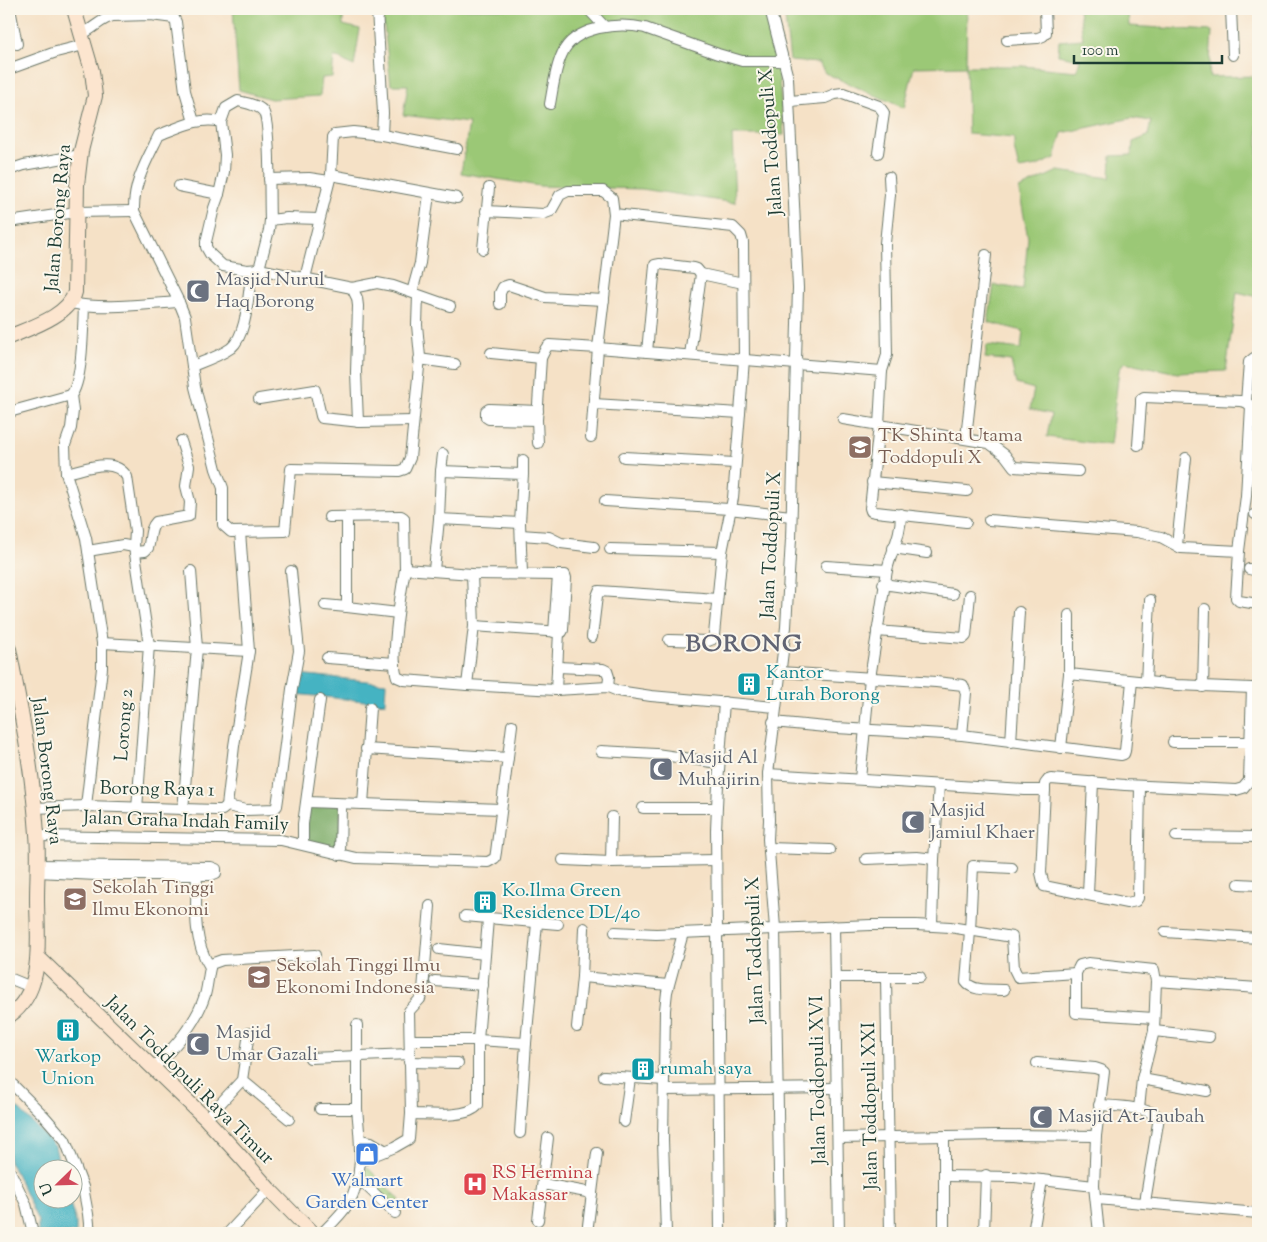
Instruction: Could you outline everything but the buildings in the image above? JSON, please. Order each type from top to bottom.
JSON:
[{"type":"main road","name":"Jalan Borong Raya","points":[[9,337],[77,305],[75,292],[76,185],[80,154],[94,96],[92,71],[74,9]]},
{"type":"main road","name":"Jalan Borong Raya","points":[[9,649],[38,836],[38,957],[31,987]]},
{"type":"main road","name":"Jalan Toddopuli Raya Timur","points":[[38,957],[206,1119],[269,1189],[312,1233]]},
{"type":"main road","points":[[10,1017],[31,987]]},
{"type":"street","points":[[10,9],[17,44]]},
{"type":"street","points":[[588,9],[604,26]]},
{"type":"street","name":"Jalan Toddopuli X","points":[[770,9],[785,61],[790,101],[798,288],[792,516],[786,627],[768,774],[769,848],[776,928],[780,1233]]},
{"type":"street","points":[[1007,40],[1044,36],[1046,33],[1045,9]]},
{"type":"street","points":[[1231,9],[1233,55]]},
{"type":"street","points":[[377,10],[383,113],[382,135]]},
{"type":"street","points":[[9,69],[56,52],[83,39],[107,18],[113,16],[151,15],[174,18],[185,91],[194,122]]},
{"type":"street","points":[[550,104],[559,60],[565,47],[586,32],[604,26],[634,25],[742,61],[785,61]]},
{"type":"street","points":[[790,101],[825,98],[843,93],[879,106],[884,114],[878,154]]},
{"type":"street","points":[[192,366],[232,348],[238,340],[244,325],[255,269],[269,230],[267,124],[263,111],[238,101],[226,108],[221,122],[225,156],[224,172],[206,242],[206,247],[210,254],[223,266],[255,269],[352,288],[377,283],[415,293],[450,306]]},
{"type":"street","points":[[221,122],[214,120],[194,122],[159,135],[140,173],[134,200],[134,212],[185,317],[197,394],[223,488],[224,525],[231,532],[285,531],[291,470],[400,471],[405,469],[410,458],[419,359],[415,293],[429,194]]},
{"type":"street","points":[[305,278],[330,178],[333,137],[335,134],[353,132],[382,135],[457,149]]},
{"type":"street","points":[[9,170],[80,154]]},
{"type":"street","points":[[889,176],[890,194],[885,243],[887,355],[882,371],[879,425],[870,504],[871,511],[966,522]]},
{"type":"street","points":[[269,179],[330,178],[457,198]]},
{"type":"street","points":[[180,186],[219,194]]},
{"type":"street","points":[[484,249],[486,211],[490,188]]},
{"type":"street","points":[[486,211],[543,214],[551,211],[560,195],[568,191],[603,192],[612,198],[614,214],[598,348],[591,436]]},
{"type":"street","points":[[9,222],[76,212],[134,212]]},
{"type":"street","points":[[614,214],[733,228],[742,235],[743,242],[744,359],[740,413],[733,498],[729,509],[722,552],[713,638],[708,640],[669,640]]},
{"type":"street","points":[[270,220],[287,218],[319,219]]},
{"type":"street","points":[[966,438],[986,255]]},
{"type":"street","points":[[647,352],[656,266],[660,264],[694,268],[701,274],[743,283]]},
{"type":"street","points":[[690,355],[701,274]]},
{"type":"street","points":[[500,304],[500,293],[503,287],[509,285],[545,298],[604,300]]},
{"type":"street","points":[[352,288],[358,306],[356,372],[358,422]]},
{"type":"street","points":[[9,412],[71,395],[76,389],[82,351],[77,305],[122,306],[179,302]]},
{"type":"street","points":[[538,443],[537,416],[541,358],[549,345],[882,371]]},
{"type":"street","points":[[491,353],[541,358]]},
{"type":"street","points":[[1258,358],[1254,358],[1249,362],[1252,405],[1246,496],[1239,551],[1236,598],[1239,602],[1258,604]]},
{"type":"street","points":[[419,359],[455,364]]},
{"type":"street","points":[[259,399],[315,390],[322,418],[358,422],[413,421]]},
{"type":"street","points":[[71,395],[73,411],[71,428],[65,445],[66,473],[86,538],[102,643],[102,668],[86,806]]},
{"type":"street","points":[[1138,445],[1141,404],[1144,397],[1252,405]]},
{"type":"street","points":[[594,404],[740,413]]},
{"type":"street","points":[[843,420],[989,443],[1006,455],[1014,467],[1078,471]]},
{"type":"street","points":[[88,551],[123,545],[144,551],[148,548],[153,525],[156,522],[189,516],[190,502],[186,486],[189,466],[181,441]]},
{"type":"street","points":[[434,570],[443,454]]},
{"type":"street","points":[[624,457],[735,463]]},
{"type":"street","points":[[1177,545],[1186,458]]},
{"type":"street","points":[[522,573],[520,523],[523,460]]},
{"type":"street","name":"Lorong 2","points":[[66,473],[110,464],[123,470],[127,477],[149,645],[137,809]]},
{"type":"street","points":[[441,471],[523,474]]},
{"type":"street","points":[[872,482],[967,491]]},
{"type":"street","points":[[605,501],[729,509],[792,516]]},
{"type":"street","points":[[860,779],[870,678],[883,584],[893,548],[900,535],[901,514]]},
{"type":"street","points":[[329,517],[401,516],[404,518],[405,569],[398,613],[394,670],[397,677],[404,680],[556,690],[608,687],[618,691],[651,696],[775,707]]},
{"type":"street","points":[[347,517],[347,607]]},
{"type":"street","points":[[439,519],[520,523]]},
{"type":"street","points":[[989,520],[1137,532],[1153,534],[1188,549],[1239,551]]},
{"type":"street","points":[[227,806],[248,651],[240,532]]},
{"type":"street","points":[[521,535],[549,537],[561,543],[594,547]]},
{"type":"street","points":[[610,548],[722,552]]},
{"type":"street","points":[[893,548],[927,552]]},
{"type":"street","points":[[826,566],[887,570]]},
{"type":"street","points":[[405,569],[472,574],[522,573],[565,575],[567,580],[563,630],[556,632],[474,626]]},
{"type":"street","points":[[183,810],[197,648],[191,571]]},
{"type":"street","name":"Borong Raya 1","points":[[35,808],[86,806],[222,810],[227,806],[246,810],[272,810],[275,808],[279,792],[292,689],[299,651],[291,571]]},
{"type":"street","points":[[467,685],[474,626],[472,574]]},
{"type":"street","points":[[883,584],[953,594]]},
{"type":"street","points":[[592,637],[597,594],[599,592],[717,599]]},
{"type":"street","points":[[877,631],[964,638],[966,636],[970,595]]},
{"type":"street","points":[[1146,682],[1150,600]]},
{"type":"street","points":[[325,606],[398,613]]},
{"type":"street","points":[[1203,687],[1205,609]]},
{"type":"street","points":[[1011,742],[1019,612]]},
{"type":"street","points":[[1062,748],[1069,674],[1069,616]]},
{"type":"street","points":[[556,632],[556,690]]},
{"type":"street","points":[[102,643],[248,651]]},
{"type":"street","points":[[327,658],[395,663]]},
{"type":"street","points":[[557,667],[603,669],[607,671],[608,687]]},
{"type":"street","points":[[780,672],[963,685],[966,693],[962,735]]},
{"type":"street","points":[[1069,674],[1203,687],[1255,688],[1249,781],[1243,788],[1226,790],[1048,780],[1045,784],[1042,884],[1048,888],[1088,894],[1127,903],[1136,901],[1138,898],[1140,786]]},
{"type":"street","points":[[773,722],[866,730],[962,735],[1115,755],[1124,754],[1132,680]]},
{"type":"street","name":"Jalan Graha Indah Family","points":[[303,844],[303,824],[320,700]]},
{"type":"street","points":[[720,1233],[716,808],[724,702]]},
{"type":"street","points":[[363,804],[370,708]]},
{"type":"street","name":"Jalan Graha Indah Family","points":[[38,836],[146,836],[281,840],[364,859],[492,860],[495,858],[496,852],[512,725]]},
{"type":"street","points":[[1173,742],[1251,742]]},
{"type":"street","points":[[366,749],[508,758]]},
{"type":"street","points":[[601,751],[656,754],[719,763]]},
{"type":"street","points":[[768,774],[1045,790]]},
{"type":"street","points":[[1088,894],[1093,782]]},
{"type":"street","points":[[932,925],[939,785]]},
{"type":"street","name":"Jalan Graha Indah Family","points":[[307,802],[342,805],[363,804],[501,809]]},
{"type":"street","points":[[340,855],[342,805]]},
{"type":"street","points":[[643,808],[716,808]]},
{"type":"street","points":[[611,862],[612,818]]},
{"type":"street","points":[[1176,836],[1258,837]]},
{"type":"street","points":[[769,848],[830,850]]},
{"type":"street","points":[[866,859],[934,858]]},
{"type":"street","points":[[563,860],[611,862],[716,860]]},
{"type":"street","points":[[1004,990],[972,988],[967,985],[965,978],[970,931],[973,866],[1012,868]]},
{"type":"street","points":[[210,867],[216,869],[216,873],[211,875],[96,875],[38,869],[210,867]]},
{"type":"street","points":[[197,875],[197,937],[210,967]]},
{"type":"street","points":[[1239,884],[1258,885]]},
{"type":"street","points":[[360,1162],[409,1139],[411,1114],[409,1011],[420,999],[423,990],[430,906]]},
{"type":"street","points":[[464,916],[558,924]]},
{"type":"street","points":[[411,1114],[464,1114],[475,1109],[478,1105],[478,1040],[488,919]]},
{"type":"street","points":[[520,1133],[537,923]]},
{"type":"street","points":[[615,932],[656,934],[834,926],[932,925],[1012,937],[1014,969],[1018,977],[1076,973]]},
{"type":"street","name":"Jalan Toddopuli XVI","points":[[834,926],[839,1233]]},
{"type":"street","points":[[576,1026],[582,977],[584,928]]},
{"type":"street","points":[[1165,932],[1258,938]]},
{"type":"street","points":[[666,1233],[663,1140],[665,1010],[668,985],[683,933]]},
{"type":"street","points":[[439,949],[485,954]]},
{"type":"street","points":[[154,1068],[178,1042],[194,1019],[205,995],[210,967],[213,963],[222,960],[315,955]]},
{"type":"street","points":[[1139,1109],[1142,1079],[1154,1031],[1156,981],[1154,970],[1088,963],[1080,965],[1076,973],[1076,1013],[1154,1018]]},
{"type":"street","points":[[582,977],[668,985]]},
{"type":"street","points":[[835,977],[920,977]]},
{"type":"street","name":"Jalan Toddopuli XXI","points":[[886,977],[890,1233]]},
{"type":"street","points":[[9,978],[31,987]]},
{"type":"street","points":[[435,981],[483,985]]},
{"type":"street","points":[[1156,981],[1258,988]]},
{"type":"street","points":[[322,1233],[346,1207],[354,1193],[358,1178],[360,1140],[357,1109],[357,1025]]},
{"type":"street","points":[[1154,1031],[1209,1037]]},
{"type":"street","points":[[206,1119],[242,1080],[249,1033]]},
{"type":"street","points":[[410,1040],[478,1040],[526,1043]]},
{"type":"street","points":[[310,1058],[357,1056],[410,1058],[458,1063]]},
{"type":"street","points":[[1037,1063],[1101,1070],[1104,1072],[1096,1136],[1094,1186],[1097,1199],[1099,1233]]},
{"type":"street","points":[[604,1076],[630,1078],[664,1085],[719,1089],[836,1088]]},
{"type":"street","points":[[624,1122],[630,1078]]},
{"type":"street","points":[[1142,1079],[1207,1092]]},
{"type":"street","points":[[9,1080],[66,1140],[82,1188],[90,1233]]},
{"type":"street","points":[[242,1080],[289,1119]]},
{"type":"street","points":[[1099,1105],[1139,1109],[1156,1114],[1159,1117],[1145,1202]]},
{"type":"street","points":[[320,1109],[357,1109]]},
{"type":"street","points":[[838,1138],[1000,1135],[1096,1136]]},
{"type":"street","points":[[944,1137],[944,1233]]},
{"type":"street","points":[[944,1137],[944,1233]]},
{"type":"street","points":[[538,1220],[548,1138]]},
{"type":"street","points":[[360,1140],[371,1142],[386,1150]]},
{"type":"street","points":[[587,1233],[598,1153]]},
{"type":"street","points":[[9,1169],[26,1204],[33,1233]]},
{"type":"street","points":[[944,1176],[986,1175],[1094,1186]]},
{"type":"street","points":[[984,1233],[986,1175]]},
{"type":"street","points":[[358,1178],[395,1213]]},
{"type":"street","points":[[1033,1233],[1042,1180]]},
{"type":"street","points":[[543,1184],[592,1193]]},
{"type":"street","points":[[228,1233],[269,1189]]},
{"type":"street","points":[[354,1193],[372,1191]]},
{"type":"street","points":[[1097,1199],[1258,1213]]},
{"type":"green space","points":[[233,9],[343,9],[343,25],[360,29],[354,66],[334,56],[332,77],[322,78],[320,96],[271,99],[239,90]]},
{"type":"green space","points":[[382,9],[766,9],[777,57],[784,135],[732,135],[735,203],[642,189],[539,186],[461,173],[469,123],[403,115],[408,85],[391,85]]},
{"type":"green space","points":[[784,9],[967,9],[966,66],[914,67],[904,108],[825,73],[819,63],[790,61]]},
{"type":"green space","points":[[1079,9],[1128,9],[1129,26],[1212,31],[1209,77],[1258,76],[1258,297],[1237,292],[1226,371],[1178,373],[1124,362],[1119,370],[1110,445],[1047,437],[1051,414],[1030,409],[1034,389],[1016,384],[1011,361],[985,358],[987,345],[1021,349],[1023,331],[988,322],[994,285],[1023,289],[1028,238],[1019,189],[1058,171],[1110,178],[1111,156],[1132,155],[1133,142],[1148,136],[1151,121],[1132,118],[1062,133],[1055,158],[1037,166],[1019,169],[1014,148],[1014,138],[968,134],[966,66],[1022,66],[1077,71],[1080,59],[1058,55],[1059,41],[1083,39]]},
{"type":"green space","points":[[307,802],[341,805],[340,855],[303,844]]},
{"type":"green space","points":[[368,1168],[393,1193],[391,1196],[394,1193],[400,1200],[393,1208],[375,1187],[374,1189],[360,1175]]},
{"type":"water","points":[[298,674],[386,683],[385,703],[295,694]]},
{"type":"water","points":[[9,1099],[55,1146],[58,1160],[32,1160],[32,1208],[15,1171],[9,1163]]},
{"type":"water","points":[[33,1210],[72,1210],[76,1222],[76,1233],[38,1233],[38,1221]]},
{"type":"place","name":"Masjid Nurul Haq Borong","points":[[198,291]]},
{"type":"place","name":"TK Shinta Utama Toddopuli X","points":[[860,447]]},
{"type":"place","name":"Kantor Lurah Borong","points":[[749,684]]},
{"type":"place","name":"Masjid Al Muhajirin","points":[[661,769]]},
{"type":"place","name":"Masjid Jamiul Khaer","points":[[913,822]]},
{"type":"place","name":"Sekolah Tinggi Ilmu Ekonomi","points":[[75,899]]},
{"type":"place","name":"Ko.Ilma Green Residence DL/40","points":[[485,902]]},
{"type":"place","name":"Sekolah Tinggi Ilmu Ekonomi Indonesia","points":[[259,977]]},
{"type":"place","name":"Warkop Union","points":[[68,1030]]},
{"type":"place","name":"Masjid Umar Gazali","points":[[198,1044]]},
{"type":"place","name":"rumah saya","points":[[643,1069]]},
{"type":"place","name":"Masjid At-Taubah","points":[[1041,1117]]},
{"type":"place","name":"Walmart Garden Center","points":[[367,1154]]},
{"type":"place","name":"RS Hermina Makassar","points":[[475,1184]]},
{"type":"district","name":"BORONG","points":[[744,645]]}]
